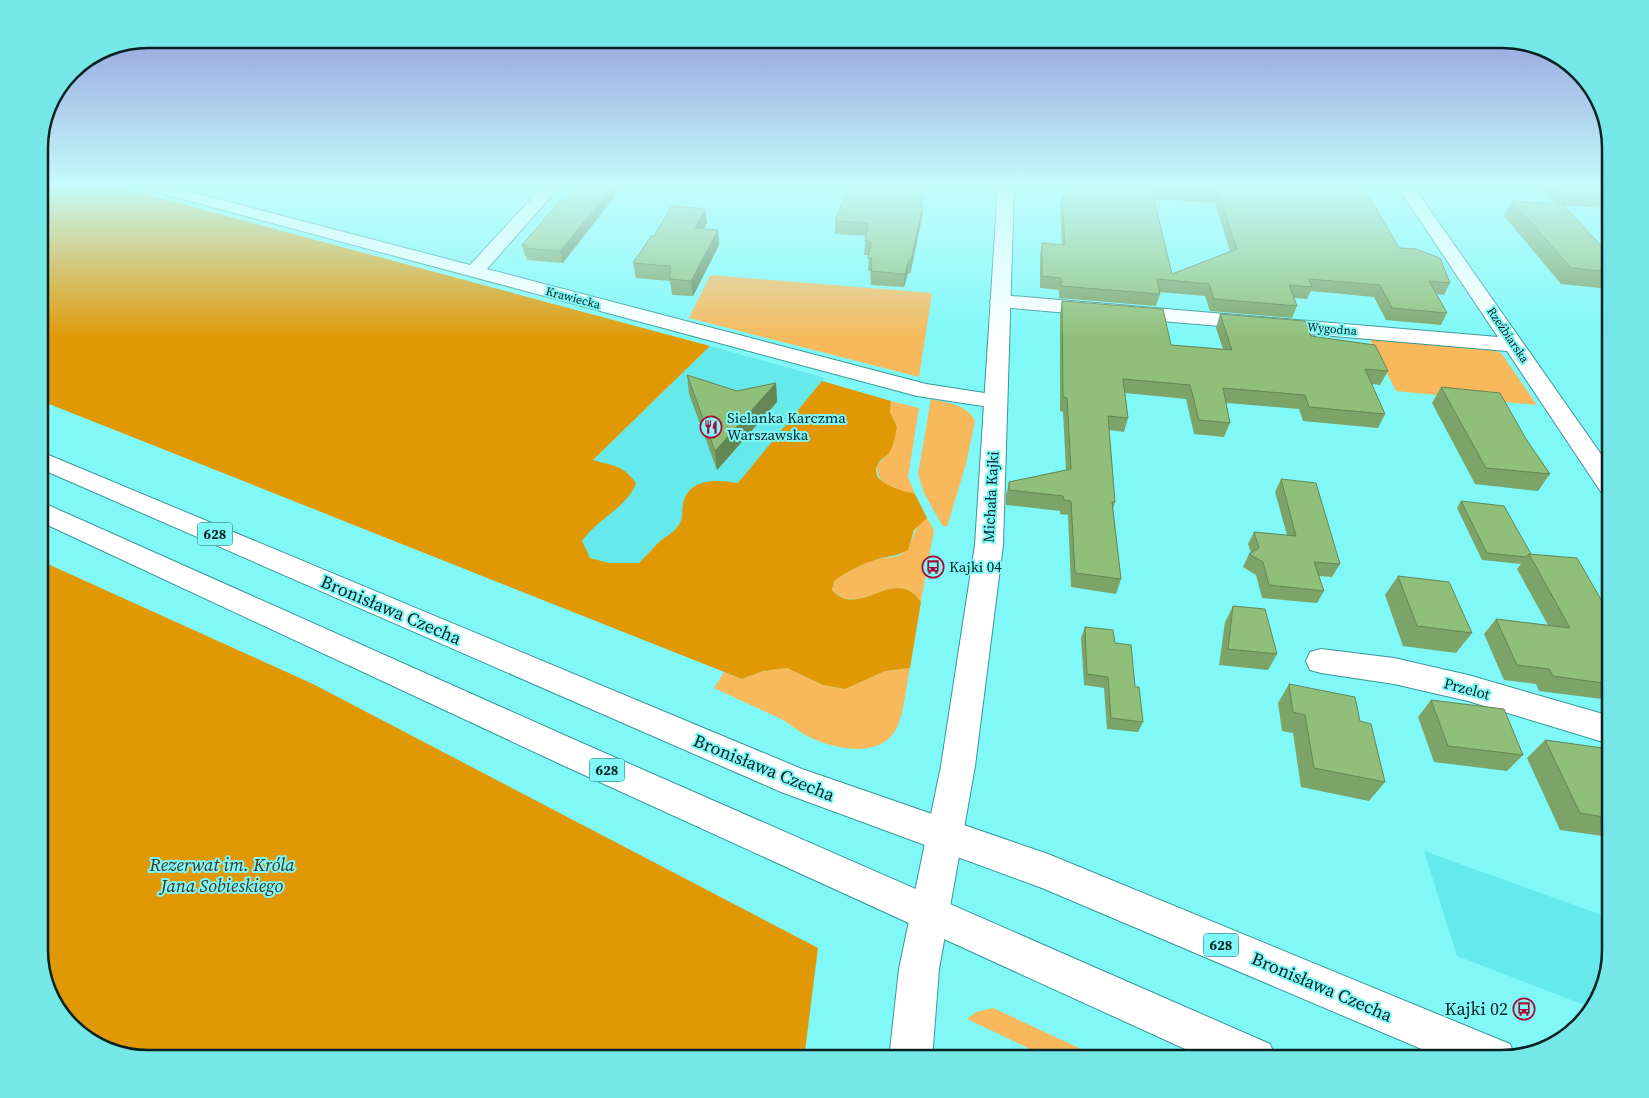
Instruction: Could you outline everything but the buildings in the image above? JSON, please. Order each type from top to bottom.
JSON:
[{"type":"street","name":"Krawiecka","points":[[343,237],[925,390],[996,401]]},
{"type":"street","points":[[474,272],[506,237]]},
{"type":"street","name":"Michała Kajki","points":[[911,1050],[914,1002],[929,913],[946,836],[990,544],[1003,237]]},
{"type":"street","name":"Rzeźbiarska","points":[[1440,237],[1602,474]]},
{"type":"street","name":"Wygodna","points":[[1000,301],[1514,345]]},
{"type":"street","name":"Bronisława Czecha","points":[[48,463],[793,781],[1048,872],[1473,1050]]},
{"type":"street","name":"628","points":[[48,514],[570,754],[1235,1050]]},
{"type":"street","name":"Przelot","points":[[1321,661],[1394,671],[1468,688],[1602,728]]},
{"type":"shaded area","points":[[710,275],[932,293],[919,377],[689,318]]},
{"type":"shaded area","points":[[1369,338],[1490,349],[1501,353],[1537,405],[1396,391]]},
{"type":"shaded area","points":[[710,346],[825,378],[618,629],[477,574]]},
{"type":"shaded area","points":[[931,399],[962,408],[975,421],[966,464],[947,527],[942,525],[924,493],[918,474]]},
{"type":"shaded area","points":[[891,401],[919,408],[908,477],[915,494],[889,486],[880,478],[877,472],[877,465],[889,453],[897,427],[890,412]]},
{"type":"shaded area","points":[[927,518],[934,530],[921,602],[911,592],[900,588],[889,589],[854,599],[843,598],[832,590],[834,581],[845,573],[869,562],[896,557],[903,553],[918,527]]},
{"type":"shaded area","points":[[787,668],[823,685],[845,689],[885,671],[910,668],[897,728],[884,742],[874,747],[861,749],[836,746],[812,738],[783,720],[714,688],[724,672],[742,679],[763,671]]},
{"type":"shaded area","points":[[1424,851],[1602,915],[1601,963],[1594,989],[1585,1005],[1457,956]]},
{"type":"shaded area","points":[[993,1008],[1084,1050],[1032,1050],[967,1019],[976,1012]]},
{"type":"green space","points":[[48,237],[306,237],[710,346],[593,460],[622,469],[636,483],[626,499],[588,533],[582,541],[590,558],[609,563],[639,563],[679,525],[682,519],[686,495],[691,489],[705,482],[722,481],[738,483],[822,381],[891,401],[890,412],[897,427],[891,450],[878,464],[877,476],[888,485],[915,494],[927,518],[914,530],[908,550],[851,570],[834,581],[832,590],[843,598],[854,599],[888,589],[900,588],[911,592],[921,602],[910,668],[885,671],[845,689],[823,685],[787,668],[763,671],[742,679],[48,404]]},
{"type":"green space","name":"Rezerwat im. Króla Jana Sobieskiego","points":[[48,564],[313,684],[818,948],[805,1050],[135,1050],[103,1040],[82,1026],[68,1011],[58,995],[49,970]]},
{"type":"place","name":"Sielanka Karczma Warszawska","points":[[711,427]]},
{"type":"place","name":"Kajki 04","points":[[933,567]]},
{"type":"place","name":"Kajki 02","points":[[1524,1009]]}]
